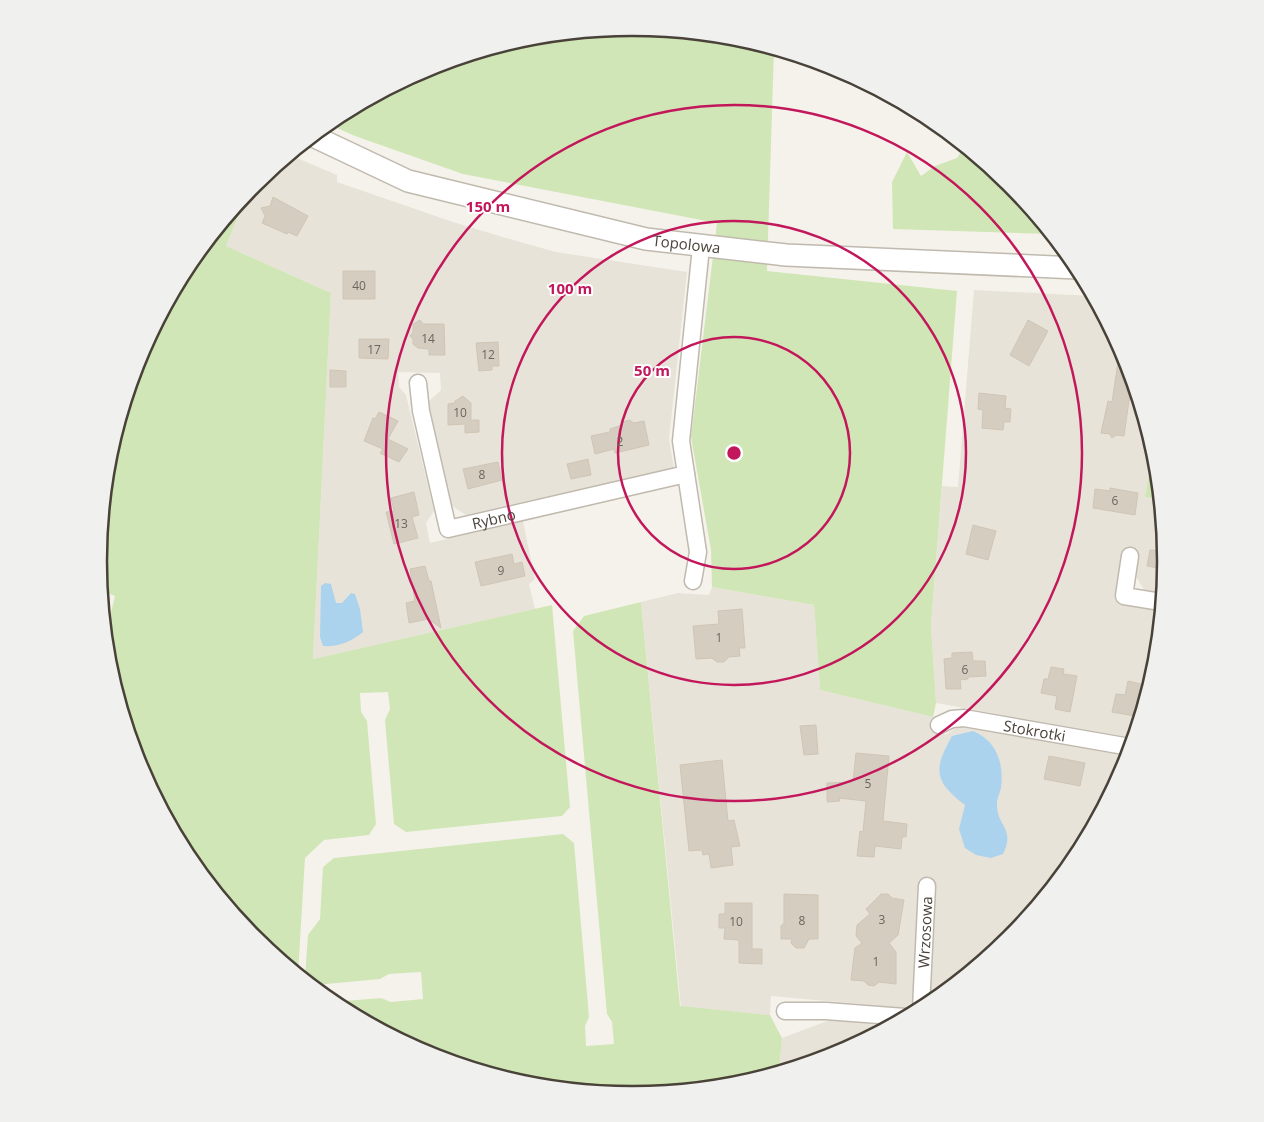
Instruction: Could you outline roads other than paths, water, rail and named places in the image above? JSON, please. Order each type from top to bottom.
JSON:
[{"type":"street","name":"Topolowa","points":[[320,139],[408,180],[646,239],[701,247],[786,255],[1067,268]]},
{"type":"street","points":[[693,581],[698,552],[680,441],[701,247]]},
{"type":"street","name":"Rybno","points":[[418,383],[421,411],[448,529],[686,474]]},
{"type":"street","points":[[1130,556],[1124,596],[1155,601]]},
{"type":"street","name":"Stokrotki","points":[[939,725],[952,719],[964,718],[1123,746]]},
{"type":"street","name":"Wrzosowa","points":[[921,999],[927,886]]},
{"type":"street","points":[[785,1011],[826,1011],[892,1016]]},
{"type":"water","points":[[325,583],[331,584],[336,603],[342,603],[351,593],[355,594],[360,609],[363,632],[354,639],[334,646],[323,646],[320,637],[321,586]]},
{"type":"water","points":[[973,731],[988,741],[1000,762],[1002,779],[997,801],[999,817],[1007,833],[1007,838],[1003,854],[991,858],[976,855],[965,848],[959,829],[965,805],[947,789],[942,782],[940,774],[942,758],[952,736]]}]
